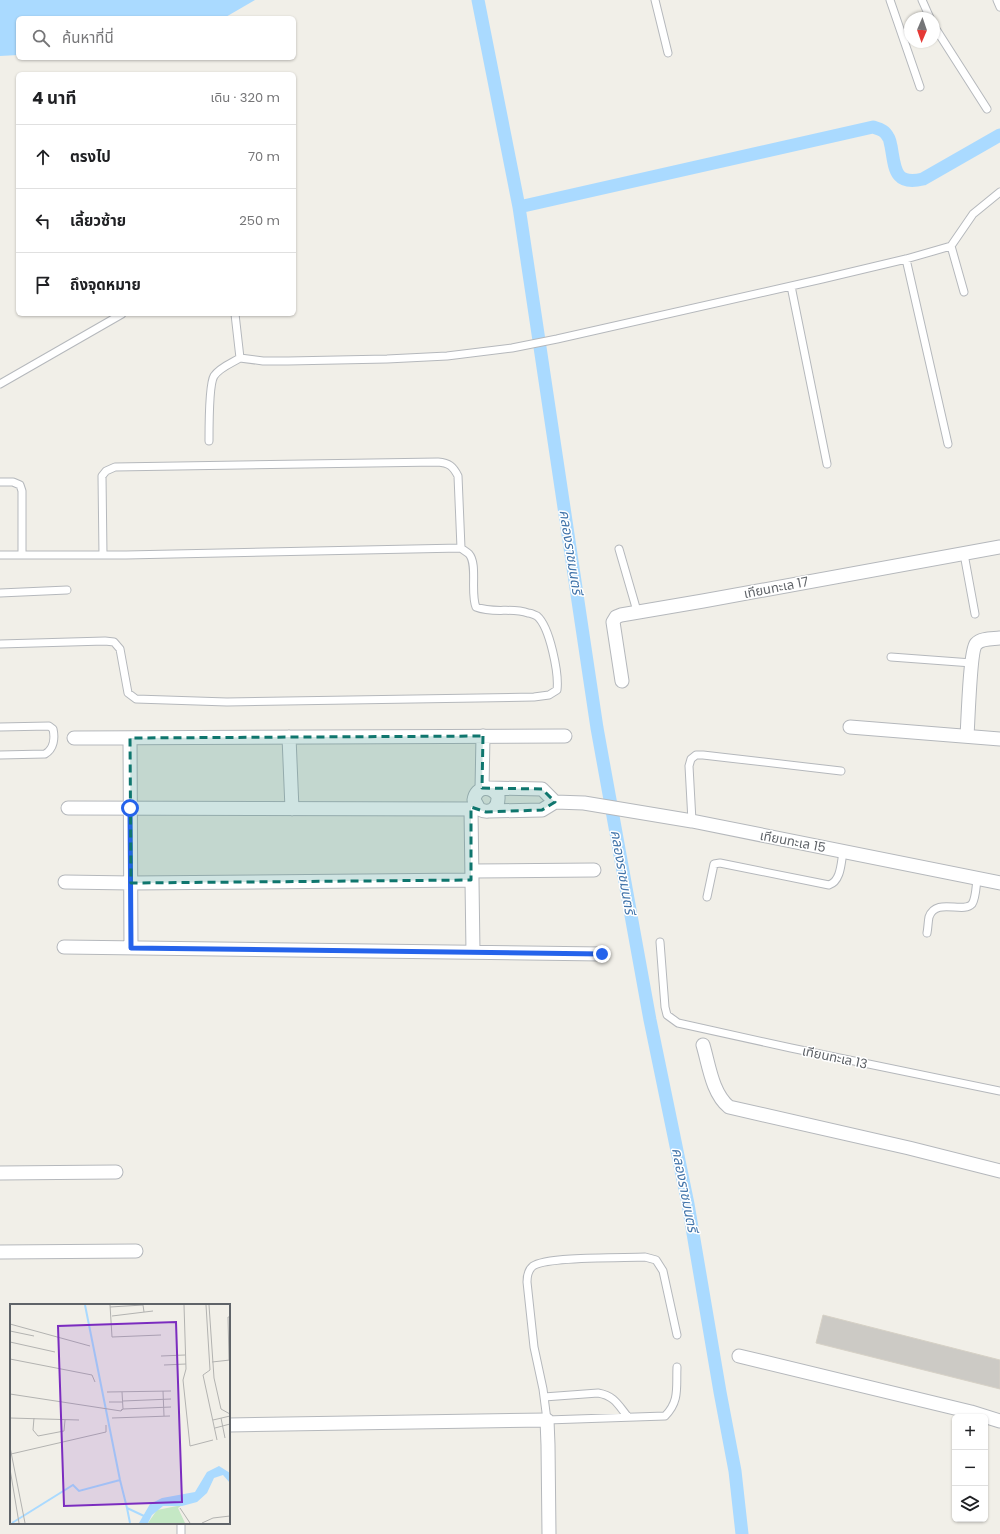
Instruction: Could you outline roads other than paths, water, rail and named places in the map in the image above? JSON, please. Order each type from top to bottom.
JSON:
[{"type":"street","name":"เทียนทะเล 17","points":[[622,681],[613,622],[616,617],[621,615],[1000,547]]},
{"type":"street","points":[[967,736],[972,663],[976,643],[982,640],[1000,638]]},
{"type":"street","points":[[850,727],[1000,739]]},
{"type":"street","points":[[483,736],[485,788]]},
{"type":"street","points":[[74,738],[565,736]]},
{"type":"street","points":[[289,737],[292,809]]},
{"type":"street","points":[[130,738],[131,948]]},
{"type":"street","points":[[479,810],[495,808],[498,800],[496,792],[485,788]]},
{"type":"street","points":[[68,808],[479,810],[542,810],[555,802],[542,789],[485,788],[478,791],[475,797],[475,804],[479,810],[471,875],[473,952]]},
{"type":"street","name":"เทียนทะเล 15","points":[[555,802],[584,803],[692,822],[1000,883]]},
{"type":"street","points":[[65,882],[131,883],[471,875],[594,870]]},
{"type":"street","points":[[64,947],[602,954]]},
{"type":"street","points":[[703,1045],[717,1094],[722,1102],[729,1107],[879,1141],[1000,1171]]},
{"type":"street","points":[[0,1173],[116,1172]]},
{"type":"street","points":[[0,1252],[136,1251]]},
{"type":"street","points":[[739,1356],[963,1410],[1000,1421]]},
{"type":"street","points":[[230,1425],[547,1420],[549,1534]]},
{"type":"lane","points":[[655,0],[668,53]]},
{"type":"lane","points":[[890,0],[920,87]]},
{"type":"lane","points":[[922,0],[927,12]]},
{"type":"lane","points":[[997,0],[1000,7]]},
{"type":"lane","points":[[940,35],[987,109]]},
{"type":"lane","points":[[209,441],[210,403],[214,376],[221,369],[240,358],[263,361],[288,361],[447,356],[512,348],[557,339],[906,259],[951,246],[973,214],[1000,192]]},
{"type":"lane","points":[[951,246],[964,292]]},
{"type":"lane","points":[[906,259],[948,444]]},
{"type":"lane","points":[[791,286],[827,464]]},
{"type":"lane","points":[[0,384],[119,316]]},
{"type":"lane","points":[[235,316],[240,358]]},
{"type":"lane","points":[[103,554],[102,476],[106,471],[115,467],[447,463],[454,468],[458,476],[461,548]]},
{"type":"lane","points":[[0,482],[13,482],[20,486],[22,491],[22,554]]},
{"type":"lane","points":[[0,555],[461,548],[469,554],[472,562],[473,601],[476,607],[483,610],[527,612],[537,616],[550,642],[556,664],[558,682],[557,690],[550,695],[534,697],[309,702],[226,702],[136,699],[128,693],[120,649],[114,642],[0,644]]},
{"type":"lane","points":[[618,548],[637,611]]},
{"type":"lane","points":[[964,554],[975,614]]},
{"type":"lane","points":[[0,593],[67,590]]},
{"type":"lane","points":[[891,657],[972,663]]},
{"type":"lane","points":[[0,727],[49,726],[54,732],[52,747],[50,751],[45,754],[0,755]]},
{"type":"lane","points":[[692,822],[689,766],[691,758],[696,755],[841,772]]},
{"type":"lane","points":[[707,897],[714,864],[720,863],[829,885],[834,883],[838,878],[843,852]]},
{"type":"lane","points":[[927,933],[929,917],[936,909],[947,906],[965,907],[971,905],[974,901],[977,879]]},
{"type":"lane","name":"เทียนทะเล 13","points":[[660,942],[665,1007],[667,1016],[678,1024],[1000,1091]]},
{"type":"lane","points":[[676,1367],[676,1397],[672,1408],[665,1416],[547,1420],[534,1346],[526,1282],[528,1272],[534,1265],[568,1259],[645,1257],[656,1260],[663,1271],[677,1335]]},
{"type":"lane","points":[[544,1397],[598,1393],[604,1394],[614,1399],[628,1417]]},
{"type":"water","points":[[0,0],[255,0],[227,16],[16,16],[16,55],[0,56]]},
{"type":"waterway","points":[[478,0],[519,207],[873,127],[884,131],[889,138],[895,168],[901,177],[906,180],[923,179],[1000,135]]},
{"type":"waterway","name":"คลองราชมนตรี","points":[[519,207],[597,728],[650,1020],[688,1204],[735,1471],[742,1534]]}]
